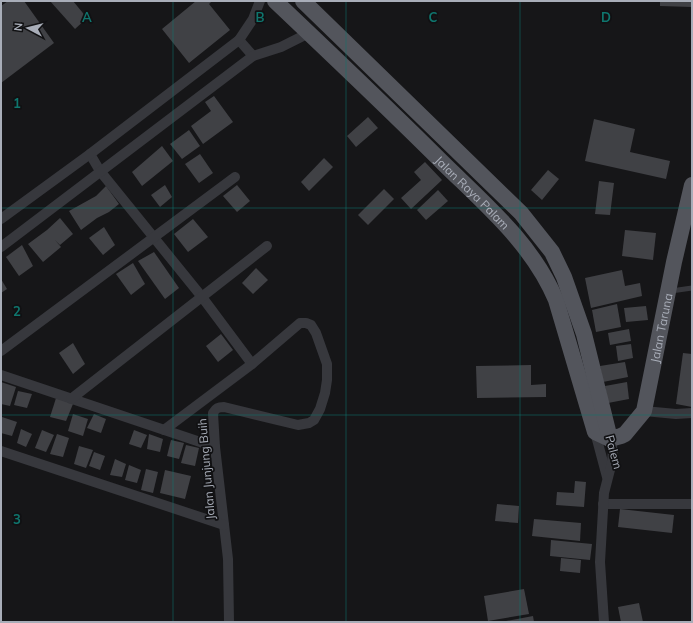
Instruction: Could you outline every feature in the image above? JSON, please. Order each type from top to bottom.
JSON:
[{"type":"main road","name":"Jalan Raya Palam","points":[[275,1],[397,117],[511,230],[540,268],[549,283],[556,300],[595,432]]},
{"type":"main road","name":"Jalan Raya Palam","points":[[303,1],[521,213],[552,252],[564,277],[584,334],[610,439]]},
{"type":"main road","points":[[397,117],[410,104]]},
{"type":"main road","name":"Jalan Taruna","points":[[610,439],[625,434],[644,411],[668,291],[692,185]]},
{"type":"main road","points":[[595,432],[610,439]]},
{"type":"street","points":[[1,219],[90,154],[239,40],[253,19],[260,1]]},
{"type":"street","points":[[1,247],[253,56],[281,47],[309,33]]},
{"type":"street","points":[[239,40],[253,56]]},
{"type":"street","points":[[90,154],[100,171],[202,297],[252,364],[164,430]]},
{"type":"street","points":[[1,351],[235,177]]},
{"type":"street","points":[[71,399],[268,246]]},
{"type":"street","name":"Jalan Junjung Buih","points":[[229,622],[228,559],[215,447],[213,413],[215,409],[219,407],[236,409],[298,425],[309,423],[314,420],[320,409],[325,393],[327,364],[316,333],[311,325],[306,323],[300,323],[252,364]]},
{"type":"street","points":[[1,375],[215,447]]},
{"type":"street","points":[[212,394],[215,409]]},
{"type":"street","points":[[644,411],[676,414],[692,413]]},
{"type":"street","name":"Palem","points":[[595,432],[608,479]]},
{"type":"street","points":[[604,622],[600,562],[603,504],[613,451],[610,439]]},
{"type":"street","points":[[1,451],[224,525]]},
{"type":"street","points":[[603,504],[692,504]]},
{"type":"lane","points":[[668,291],[692,288]]},
{"type":"building","points":[[8,1],[24,1],[54,43],[1,83],[1,6]]},
{"type":"building","points":[[50,1],[73,1],[87,18],[75,29]]},
{"type":"building","points":[[196,1],[212,1],[209,4],[230,30],[189,63],[162,29]]},
{"type":"building","points":[[660,1],[692,1],[692,7],[660,6]]},
{"type":"building","points":[[214,96],[233,122],[203,144],[191,126],[211,111],[205,102]]},
{"type":"building","points":[[368,117],[378,128],[356,147],[347,136]]},
{"type":"building","points":[[594,119],[635,129],[630,152],[670,161],[666,179],[585,161]]},
{"type":"building","points":[[189,130],[200,146],[182,159],[170,144]]},
{"type":"building","points":[[162,146],[173,161],[142,186],[132,172]]},
{"type":"building","points":[[200,154],[213,173],[199,183],[185,164]]},
{"type":"building","points":[[324,158],[333,167],[309,191],[301,182]]},
{"type":"building","points":[[425,162],[442,180],[411,209],[401,198],[421,180],[414,172]]},
{"type":"building","points":[[548,170],[559,179],[542,200],[531,190]]},
{"type":"building","points":[[599,181],[614,183],[610,215],[595,214]]},
{"type":"building","points":[[165,185],[172,197],[160,207],[151,195]]},
{"type":"building","points":[[237,185],[250,201],[237,212],[223,196]]},
{"type":"building","points":[[106,186],[119,204],[81,230],[69,211],[96,196]]},
{"type":"building","points":[[384,189],[394,199],[368,225],[358,215]]},
{"type":"building","points":[[438,190],[448,201],[426,220],[417,210]]},
{"type":"building","points":[[60,218],[73,234],[60,245],[55,240],[61,247],[43,262],[28,244]]},
{"type":"building","points":[[193,219],[208,237],[188,252],[174,234]]},
{"type":"building","points":[[104,227],[115,245],[103,255],[89,238]]},
{"type":"building","points":[[625,230],[656,233],[653,260],[622,256]]},
{"type":"building","points":[[22,245],[33,266],[19,276],[6,257]]},
{"type":"building","points":[[154,252],[179,288],[165,299],[138,261]]},
{"type":"building","points":[[133,263],[145,284],[131,295],[116,274]]},
{"type":"building","points":[[256,268],[268,280],[253,294],[242,283]]},
{"type":"building","points":[[622,270],[625,286],[640,283],[642,296],[591,308],[585,278]]},
{"type":"building","points":[[1,279],[7,289],[1,293]]},
{"type":"building","points":[[617,304],[621,327],[596,332],[592,310]]},
{"type":"building","points":[[646,306],[648,320],[626,322],[624,308]]},
{"type":"building","points":[[629,329],[631,341],[610,345],[608,333]]},
{"type":"building","points":[[221,334],[233,350],[218,362],[206,346]]},
{"type":"building","points":[[73,343],[85,364],[73,374],[59,353]]},
{"type":"building","points":[[631,344],[633,358],[618,361],[616,346]]},
{"type":"building","points":[[683,353],[692,354],[692,407],[676,404]]},
{"type":"building","points":[[625,362],[628,377],[603,382],[600,366]]},
{"type":"building","points":[[531,365],[531,385],[546,384],[546,397],[477,398],[476,366]]},
{"type":"building","points":[[1,382],[16,387],[10,406],[1,404]]},
{"type":"building","points":[[627,382],[629,399],[608,403],[605,386]]},
{"type":"building","points":[[18,391],[32,394],[27,408],[14,405]]},
{"type":"building","points":[[56,398],[73,404],[66,421],[50,417]]},
{"type":"building","points":[[73,414],[88,419],[83,436],[68,431]]},
{"type":"building","points":[[94,414],[106,419],[101,433],[87,428]]},
{"type":"building","points":[[2,417],[17,422],[12,436],[1,433]]},
{"type":"building","points":[[21,429],[32,434],[26,447],[17,443]]},
{"type":"building","points":[[42,430],[54,435],[46,452],[35,448]]},
{"type":"building","points":[[134,430],[147,435],[141,448],[129,444]]},
{"type":"building","points":[[57,434],[69,438],[63,457],[50,454]]},
{"type":"building","points":[[149,434],[163,439],[160,452],[147,449]]},
{"type":"building","points":[[171,440],[184,443],[179,459],[167,456]]},
{"type":"building","points":[[186,445],[199,448],[195,466],[181,463]]},
{"type":"building","points":[[79,446],[93,450],[86,468],[74,464]]},
{"type":"building","points":[[94,452],[105,456],[100,470],[89,466]]},
{"type":"building","points":[[115,459],[126,464],[122,477],[110,475]]},
{"type":"building","points":[[129,465],[141,470],[137,483],[125,480]]},
{"type":"building","points":[[146,469],[158,472],[153,493],[141,490]]},
{"type":"building","points":[[165,470],[191,476],[185,499],[160,493]]},
{"type":"building","points":[[575,481],[586,482],[584,507],[556,505],[557,492],[574,493]]},
{"type":"building","points":[[497,504],[519,506],[518,523],[495,521]]},
{"type":"building","points":[[620,509],[674,515],[672,533],[618,527]]},
{"type":"building","points":[[534,519],[581,523],[580,541],[532,536]]},
{"type":"building","points":[[551,540],[592,544],[590,560],[550,556]]},
{"type":"building","points":[[561,558],[581,560],[580,573],[560,571]]},
{"type":"building","points":[[524,589],[529,614],[488,621],[484,596]]},
{"type":"building","points":[[639,603],[643,622],[621,622],[618,607]]},
{"type":"building","points":[[533,616],[534,622],[506,622],[506,621]]}]
